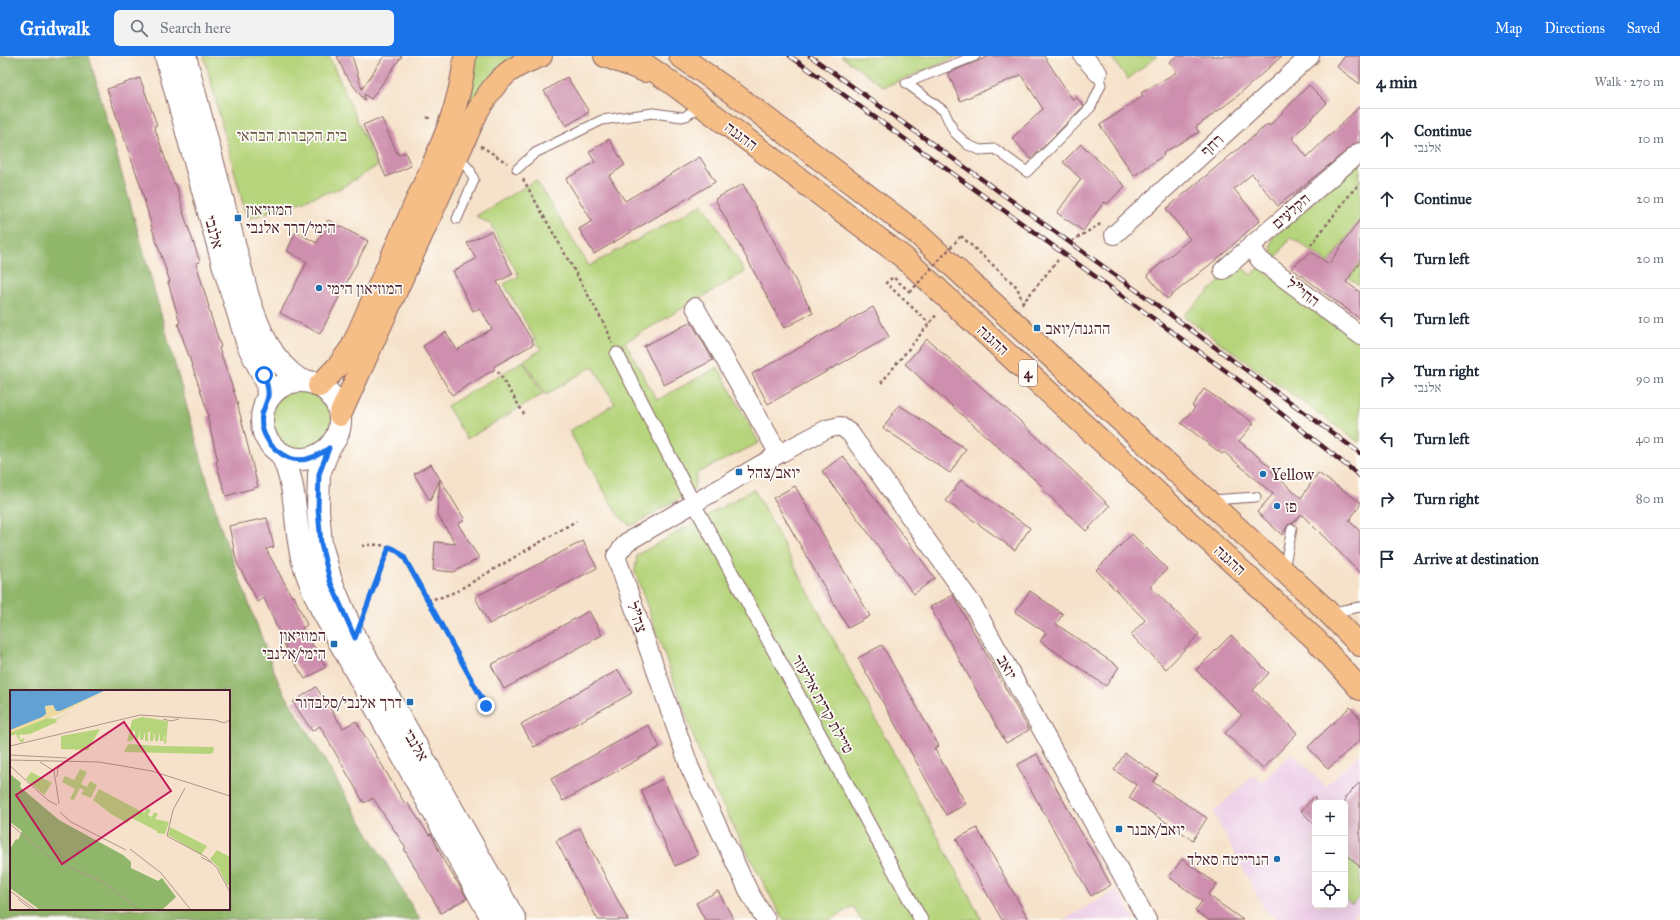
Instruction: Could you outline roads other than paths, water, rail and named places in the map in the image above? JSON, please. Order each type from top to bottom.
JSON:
[{"type":"highway","points":[[310,383],[339,365],[352,347],[442,144],[464,73],[465,56]]},
{"type":"highway","points":[[340,415],[352,392],[456,155],[478,110],[488,94],[502,78],[517,67],[541,56]]},
{"type":"highway","points":[[605,56],[645,71],[673,84]]},
{"type":"highway","name":"ההגנה","points":[[632,56],[673,84],[700,106],[903,257],[1316,640],[1360,689]]},
{"type":"highway","name":"ההגנה","points":[[680,56],[741,99],[918,234],[1284,571],[1327,611],[1360,645]]},
{"type":"highway","points":[[686,56],[741,99]]},
{"type":"street","name":"אלנבי","points":[[166,56],[243,331],[252,356],[267,383],[268,396],[265,404]]},
{"type":"street","name":"אלנבי","points":[[185,56],[248,297],[259,329],[269,347],[291,374],[310,383]]},
{"type":"street","points":[[1083,56],[1098,73]]},
{"type":"street","name":"רחף","points":[[1114,235],[1310,56]]},
{"type":"street","name":"הקלעים","points":[[1222,270],[1360,152]]},
{"type":"street","name":"החי\"ל","points":[[1254,244],[1254,251],[1260,260],[1360,335]]},
{"type":"street","points":[[695,307],[779,454]]},
{"type":"street","name":"טיילת קרית אליעזר","points":[[617,354],[694,504],[921,920]]},
{"type":"street","points":[[290,382],[310,383],[333,398],[338,406],[340,427],[336,438],[329,448],[319,456],[306,460],[293,459],[280,454],[272,447],[265,437],[262,420],[265,404],[272,394],[280,387],[290,382]]},
{"type":"street","name":"צה\"ל","points":[[766,920],[750,894],[690,768],[616,556],[627,542],[779,454],[827,429],[834,427],[844,428]]},
{"type":"street","name":"יואב","points":[[844,428],[850,433],[973,605],[1147,920]]},
{"type":"street","name":"אלנבי","points":[[329,448],[319,474],[318,509],[321,544],[330,581],[355,638],[516,920]]},
{"type":"street","name":"אלנבי","points":[[280,454],[291,479],[301,553],[309,580],[322,610],[493,920]]},
{"type":"lane","points":[[975,56],[906,84],[944,111],[954,132],[968,146],[980,150],[995,148],[1027,172],[1092,107],[1101,85],[1098,73]]},
{"type":"lane","points":[[517,169],[535,153],[602,120],[653,113],[682,118],[700,106]]},
{"type":"lane","points":[[456,155],[470,170],[474,180],[457,219]]},
{"type":"lane","points":[[1207,500],[1256,496]]},
{"type":"lane","points":[[1284,571],[1292,530]]},
{"type":"lane","points":[[1327,611],[1338,611],[1360,607]]},
{"type":"railway","points":[[790,56],[1240,381],[1360,476]]},
{"type":"railway","points":[[810,56],[1360,453]]},
{"type":"place","name":"המוזיאון הימי/דרך אלנבי","points":[[238,218]]},
{"type":"place","name":"המוזיאון הימי","points":[[319,288]]},
{"type":"place","name":"ההגנה/יואב","points":[[1037,328]]},
{"type":"place","name":"יואב/צהל","points":[[739,472]]},
{"type":"place","name":"Yellow","points":[[1263,474]]},
{"type":"place","name":"פז","points":[[1277,506]]},
{"type":"place","name":"המוזיאון הימי/אלנבי","points":[[334,644]]},
{"type":"place","name":"דרך אלנבי/סלבדור","points":[[410,702]]},
{"type":"place","name":"יואב/אבנר","points":[[1119,829]]},
{"type":"place","name":"הנרייטה סאלד","points":[[1277,859]]},
{"type":"park label","name":"בית הקברות הבהאי","points":[[292,135]]}]
